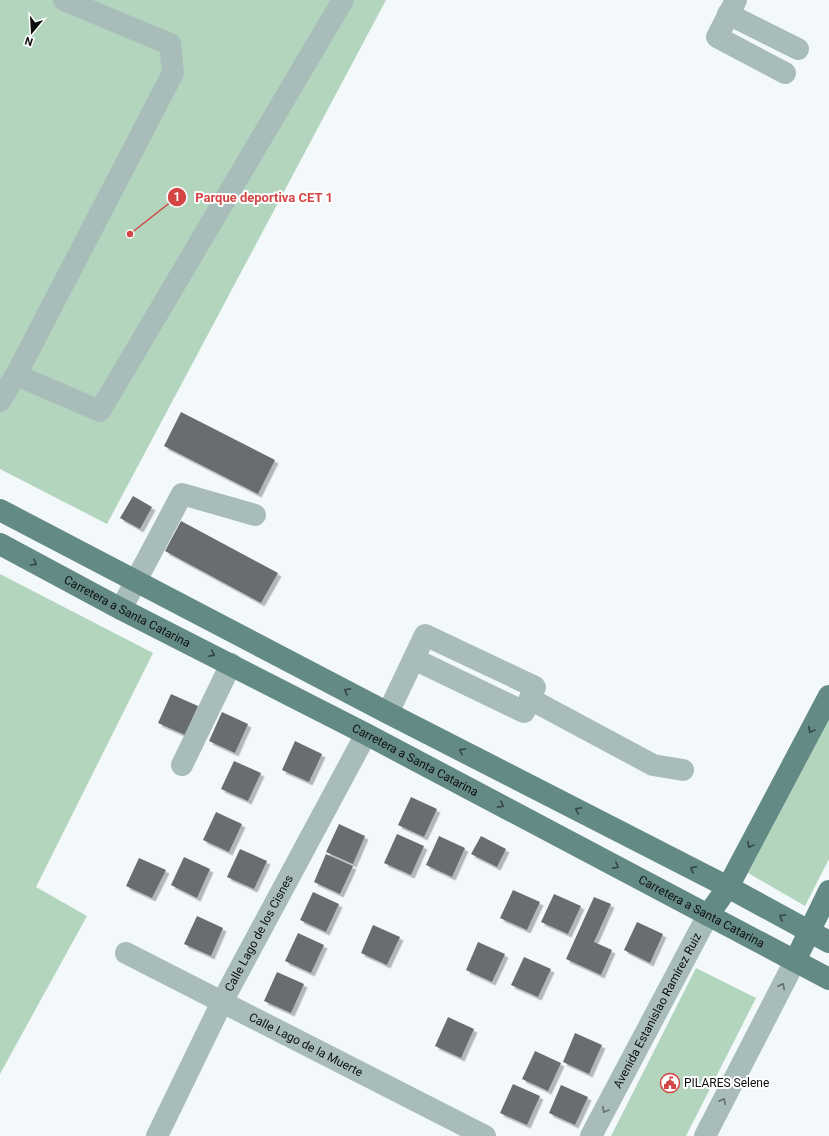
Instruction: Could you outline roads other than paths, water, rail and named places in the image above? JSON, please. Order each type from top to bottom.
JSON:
[{"type":"main road","points":[[0,510],[388,713],[728,887],[829,942]]},
{"type":"main road","name":"Carretera a Santa Catarina","points":[[0,544],[121,609],[366,734],[829,979]]},
{"type":"main road","name":"Avenida Estanislao Ramírez Ruiz","points":[[708,915],[728,887],[829,696]]},
{"type":"main road","points":[[794,961],[829,891]]},
{"type":"street","points":[[0,401],[16,375],[173,73],[170,44],[64,0]]},
{"type":"street","points":[[16,375],[100,411],[343,0]]},
{"type":"street","points":[[785,73],[717,37],[732,7],[798,49]]},
{"type":"street","points":[[121,609],[135,580],[182,494],[255,515]]},
{"type":"street","points":[[388,713],[414,659],[524,712],[530,699],[653,765],[683,770]]},
{"type":"street","points":[[182,765],[231,664]]},
{"type":"street","name":"Calle Lago de los Cisnes","points":[[157,1136],[222,1002],[366,734]]},
{"type":"street","name":"Avenida Estanislao Ramírez Ruiz","points":[[591,1136],[708,915]]},
{"type":"street","name":"Calle Lago de la Muerte","points":[[126,953],[486,1136]]},
{"type":"street","points":[[705,1136],[794,961]]},
{"type":"place","name":"Parque deportiva CET 1","points":[[130,234]]},
{"type":"place","name":"PILARES Selene","points":[[670,1083]]}]
